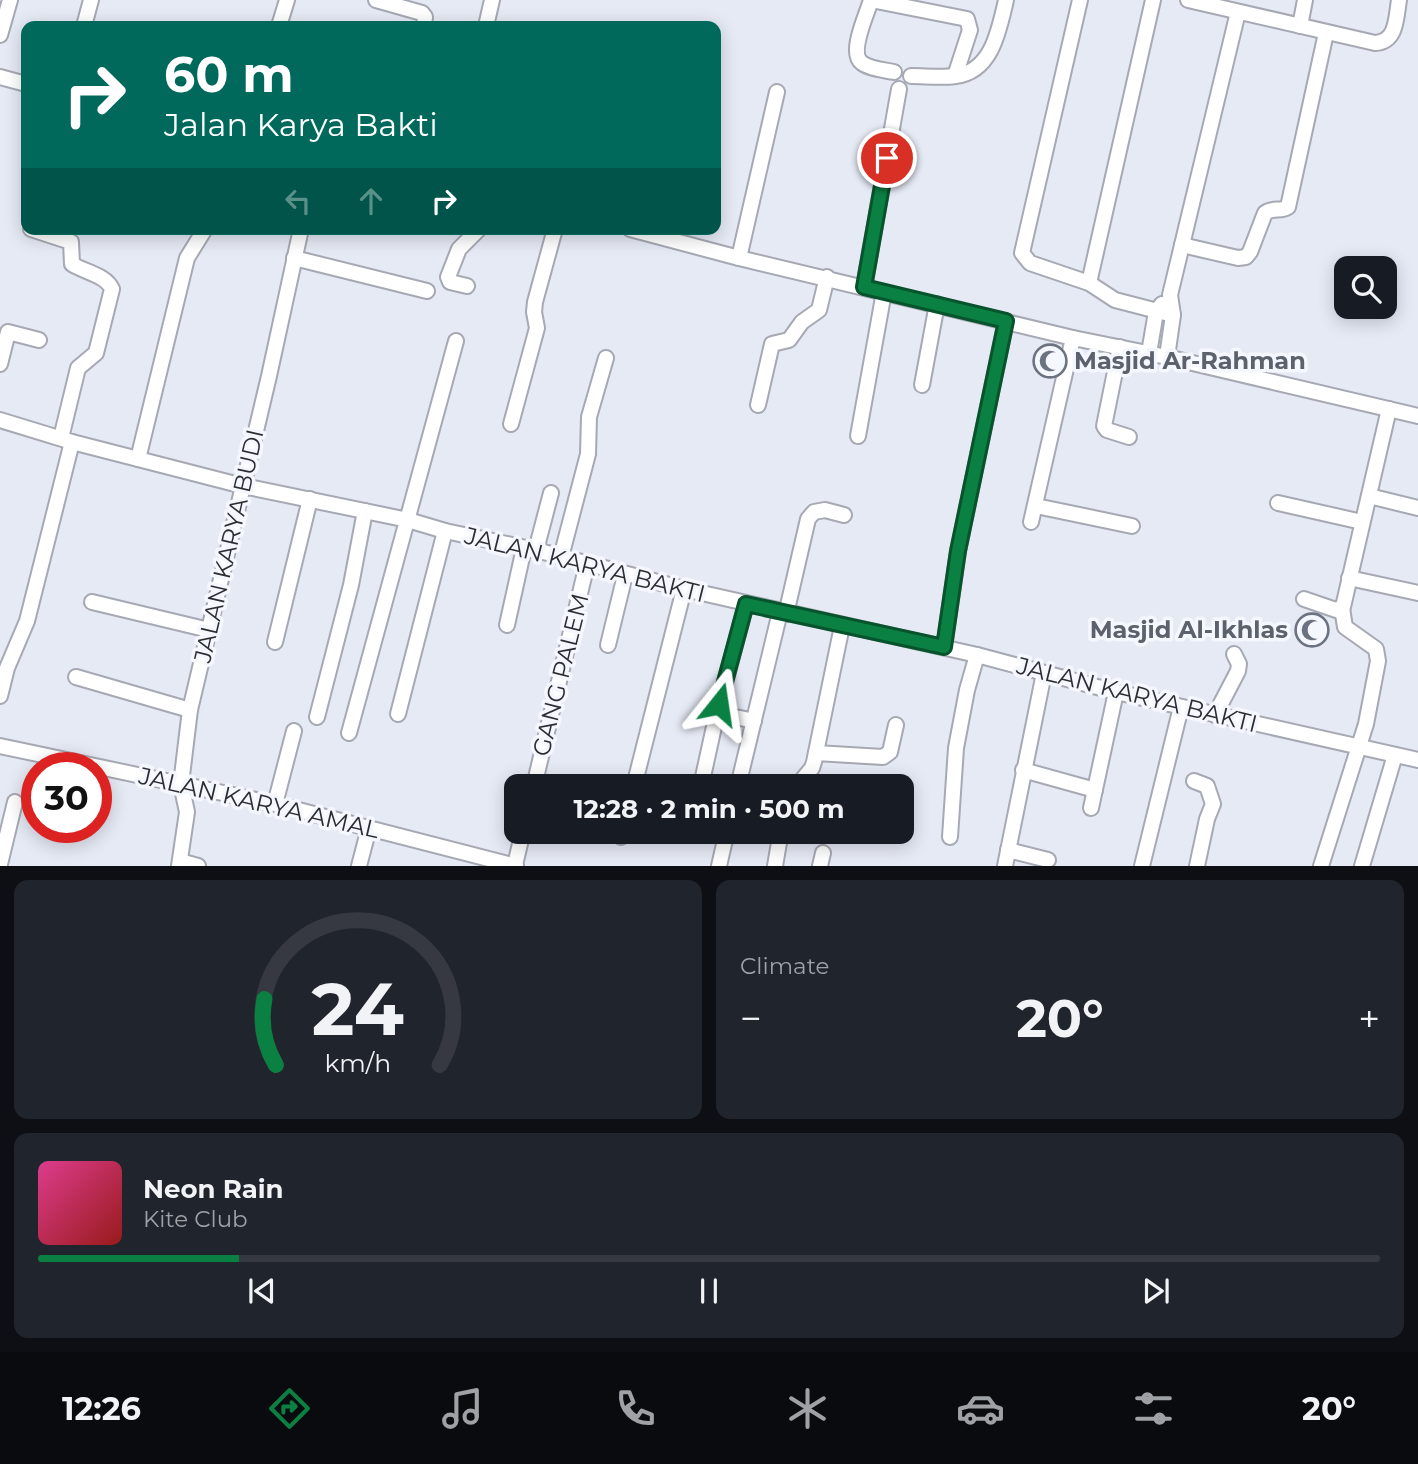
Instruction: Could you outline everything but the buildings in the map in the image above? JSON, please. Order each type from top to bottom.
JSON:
[{"type":"street","points":[[0,35],[10,0]]},
{"type":"street","points":[[85,21],[91,0]]},
{"type":"street","points":[[281,21],[287,0]]},
{"type":"street","points":[[376,0],[422,12],[425,21]]},
{"type":"street","points":[[487,21],[492,0]]},
{"type":"street","points":[[956,76],[970,30],[967,19],[871,0],[856,45],[856,56],[863,64],[894,72],[904,70],[911,76],[956,76],[975,70],[988,56],[1000,26],[1006,0]]},
{"type":"street","points":[[1080,0],[1022,253],[1026,261],[1089,283],[1115,300],[1173,315]]},
{"type":"street","points":[[1089,283],[1153,0]]},
{"type":"street","points":[[1300,26],[1306,0]]},
{"type":"street","points":[[1197,1],[1375,43],[1385,42],[1391,36],[1399,0]]},
{"type":"street","points":[[1167,357],[1173,315],[1170,295],[1238,12]]},
{"type":"street","points":[[1182,245],[1238,258],[1246,257],[1265,213],[1288,207],[1326,33]]},
{"type":"street","points":[[894,72],[892,84],[899,89]]},
{"type":"street","points":[[899,89],[910,85],[911,76]]},
{"type":"street","points":[[0,78],[21,83]]},
{"type":"street","points":[[864,287],[899,89]]},
{"type":"street","points":[[739,258],[777,92]]},
{"type":"street","points":[[0,696],[7,668],[27,621],[66,440],[78,368],[96,353],[112,289],[104,279],[72,264],[71,242],[50,235]]},
{"type":"street","points":[[138,458],[187,258],[201,235]]},
{"type":"street","name":"JALAN KARYA BUDI","points":[[180,863],[187,812],[181,784],[190,710],[300,235]]},
{"type":"street","points":[[467,286],[450,282],[448,277],[459,249],[472,235]]},
{"type":"street","points":[[511,424],[537,328],[535,302],[553,235]]},
{"type":"street","points":[[661,235],[739,258],[1073,338],[1167,357],[1418,416]]},
{"type":"street","points":[[294,258],[427,291]]},
{"type":"street","points":[[758,405],[773,343],[787,342],[803,322],[819,310],[827,277]]},
{"type":"street","points":[[858,436],[884,292]]},
{"type":"street","points":[[1149,353],[1156,312],[1170,295]]},
{"type":"street","points":[[922,385],[937,304]]},
{"type":"street","points":[[944,647],[958,551],[1006,321]]},
{"type":"street","points":[[0,364],[8,332],[39,340]]},
{"type":"street","points":[[1031,522],[1073,338]]},
{"type":"street","points":[[349,733],[456,341]]},
{"type":"street","points":[[1120,347],[1104,426],[1107,430],[1129,437]]},
{"type":"street","points":[[561,557],[588,454],[589,417],[606,358]]},
{"type":"street","points":[[1321,866],[1356,747],[1363,734],[1378,655],[1371,644],[1347,629],[1342,608],[1389,409]]},
{"type":"street","name":"JALAN KARYA BAKTI","points":[[0,420],[243,486],[408,520],[783,613],[944,647],[1113,691],[1418,760]]},
{"type":"street","points":[[507,625],[530,549],[551,493]]},
{"type":"street","points":[[1368,496],[1418,508]]},
{"type":"street","points":[[275,642],[310,499]]},
{"type":"street","points":[[1278,503],[1362,522]]},
{"type":"street","points":[[1035,506],[1132,526]]},
{"type":"street","points":[[741,774],[808,519],[814,512],[825,510],[844,515]]},
{"type":"street","points":[[317,717],[351,585],[365,511]]},
{"type":"street","points":[[398,714],[444,531]]},
{"type":"street","name":"GANG PALEM","points":[[537,774],[587,565]]},
{"type":"street","points":[[608,645],[625,575]]},
{"type":"street","points":[[1349,578],[1418,593]]},
{"type":"street","points":[[637,774],[684,589]]},
{"type":"street","points":[[1304,599],[1336,610],[1342,608]]},
{"type":"street","points":[[92,603],[209,630]]},
{"type":"street","points":[[704,774],[746,604]]},
{"type":"street","points":[[807,774],[812,768],[816,753],[842,626]]},
{"type":"street","points":[[1215,715],[1238,671],[1239,664],[1234,654]]},
{"type":"street","points":[[950,837],[958,737],[977,655]]},
{"type":"street","points":[[1005,866],[1044,673]]},
{"type":"street","points":[[76,677],[190,710]]},
{"type":"street","points":[[1091,808],[1113,691]]},
{"type":"street","points":[[1142,866],[1181,707]]},
{"type":"street","points":[[717,713],[754,721]]},
{"type":"street","points":[[816,753],[883,757],[890,752],[896,725]]},
{"type":"street","points":[[275,804],[294,731]]},
{"type":"street","name":"JALAN KARYA AMAL","points":[[0,746],[275,804],[498,864],[515,865]]},
{"type":"street","points":[[1362,866],[1395,755]]},
{"type":"street","points":[[1023,770],[1095,790]]},
{"type":"street","points":[[1194,781],[1207,786],[1213,804],[1197,866]]},
{"type":"street","points":[[0,864],[15,802]]},
{"type":"street","points":[[359,866],[369,828]]},
{"type":"street","points":[[515,865],[520,844]]},
{"type":"street","points":[[719,866],[724,844]]},
{"type":"street","points":[[775,866],[779,844]]},
{"type":"street","points":[[1008,850],[1048,860]]},
{"type":"street","points":[[180,863],[198,866]]},
{"type":"place","name":"Masjid Ar-Rahman","points":[[1050,361]]},
{"type":"place","name":"Masjid Al-Ikhlas","points":[[1312,630]]},
{"type":"route","points":[[719,704],[746,604],[944,647],[958,551],[1006,321],[864,287],[887,158]]}]
